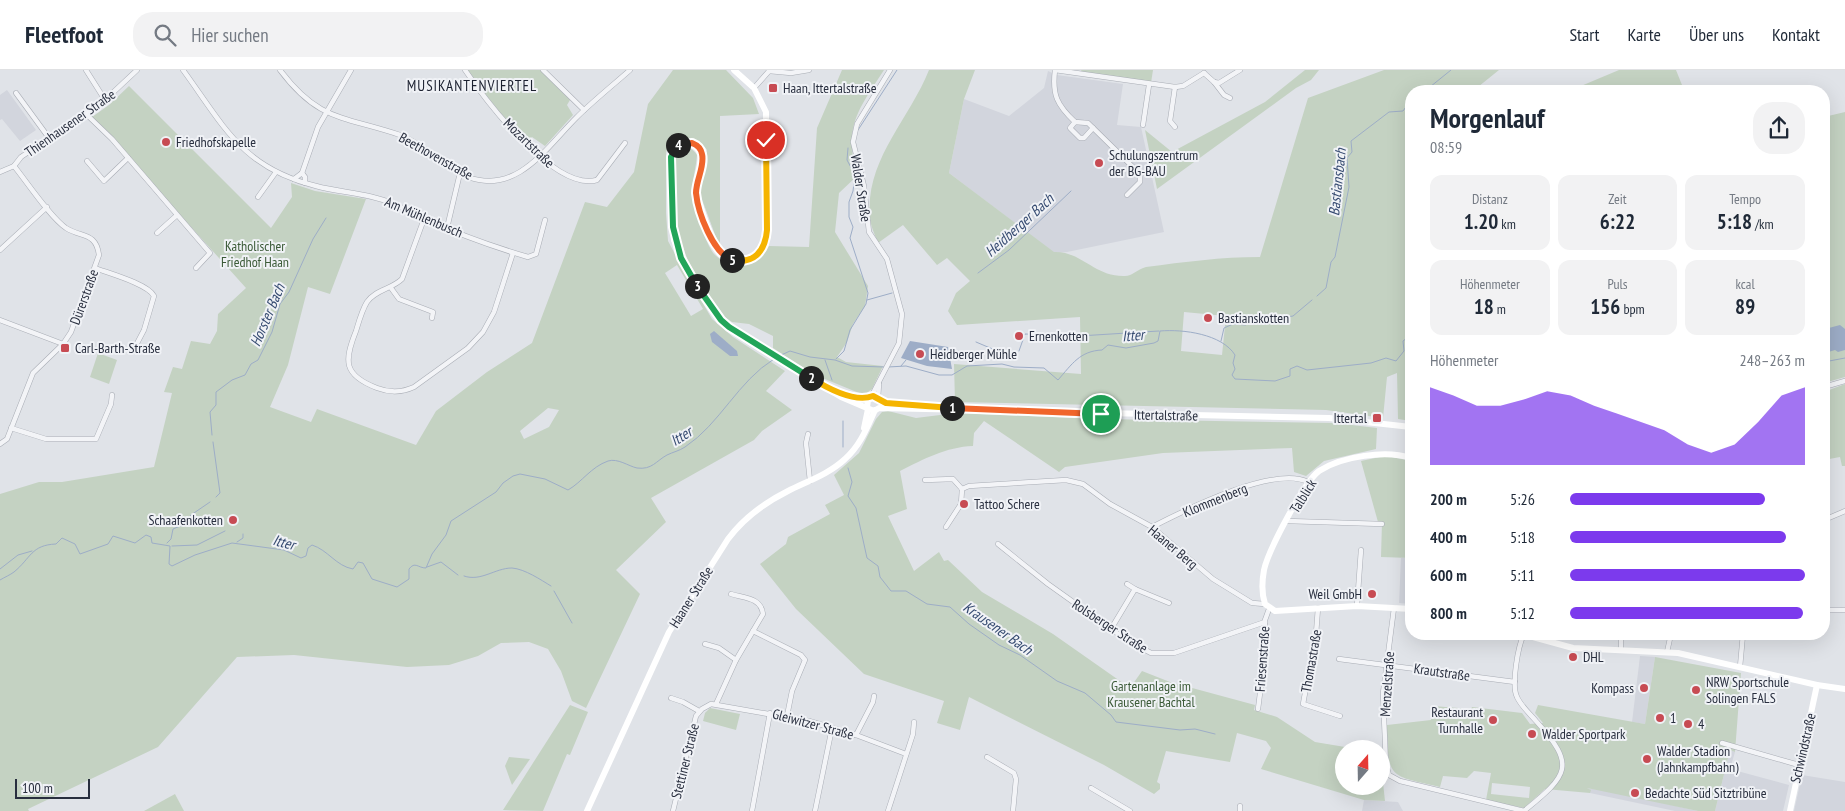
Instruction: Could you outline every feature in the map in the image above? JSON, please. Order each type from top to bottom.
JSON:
[{"type":"main road","name":"Ittertalstraße","points":[[734,70],[754,88],[766,112],[767,230],[763,249],[756,256],[744,261],[731,260],[717,250],[702,214],[696,192],[702,154],[699,148],[692,143],[678,145],[672,153],[673,227],[681,258],[721,320],[745,339],[826,388],[873,404],[1138,415],[1329,418],[1405,426]]},
{"type":"main road","name":"Haaner Straße","points":[[587,811],[669,632],[728,539],[739,527],[774,499],[836,466],[852,452],[862,439],[873,404]]},
{"type":"main road","name":"Talblick","points":[[1267,607],[1263,594],[1264,572],[1287,521],[1308,482],[1325,468],[1356,459],[1391,453],[1405,456]]},
{"type":"main road","points":[[1267,607],[1282,612],[1358,606],[1405,609]]},
{"type":"main road","points":[[1545,640],[1574,648],[1667,652],[1818,685],[1845,689]]},
{"type":"main road","name":"Schwindstraße","points":[[1790,811],[1818,685]]},
{"type":"street","points":[[86,70],[105,100]]},
{"type":"street","name":"Thienhausener Straße","points":[[0,172],[14,166],[21,157],[105,100],[137,70]]},
{"type":"street","name":"Am Mühlenbusch","points":[[183,70],[232,139],[250,156],[276,172],[305,183],[373,196],[395,204],[424,219],[528,257],[536,254],[545,220]]},
{"type":"street","name":"Beethovenstraße","points":[[280,70],[294,89],[324,113],[405,137],[460,174],[480,180],[507,179],[529,167],[584,110],[630,70]]},
{"type":"street","points":[[294,179],[302,173],[324,113],[351,70]]},
{"type":"street","name":"Mozartstraße","points":[[465,70],[492,107],[540,157],[558,171],[591,182],[602,176],[625,144]]},
{"type":"street","points":[[544,70],[584,110]]},
{"type":"street","points":[[754,88],[770,70],[791,73],[809,70]]},
{"type":"street","name":"Walder Straße","points":[[888,365],[898,343],[901,306],[888,259],[869,232],[864,186],[853,142],[857,124],[890,70]]},
{"type":"street","points":[[1127,195],[1140,182],[1140,174],[1088,123],[1075,122],[1054,96],[1055,70],[1175,88],[1183,86],[1204,71],[1224,96],[1230,98]]},
{"type":"street","points":[[1214,82],[1223,82],[1240,70]]},
{"type":"street","points":[[1143,125],[1148,85]]},
{"type":"street","points":[[1175,88],[1170,121],[1175,127]]},
{"type":"street","points":[[16,93],[49,138]]},
{"type":"street","points":[[85,113],[128,158],[210,254],[196,268]]},
{"type":"street","points":[[1075,122],[1070,128],[1080,138],[1084,138],[1093,128]]},
{"type":"street","points":[[87,161],[104,181],[128,158]]},
{"type":"street","name":"Dürerstraße","points":[[0,444],[7,439],[33,373],[63,344],[71,332],[99,255],[97,244],[90,237],[64,226],[14,166]]},
{"type":"street","points":[[258,197],[276,172]]},
{"type":"street","points":[[302,173],[305,177],[305,183]]},
{"type":"street","points":[[447,228],[460,174]]},
{"type":"street","points":[[0,250],[47,207]]},
{"type":"street","points":[[157,233],[176,216]]},
{"type":"street","points":[[424,219],[405,273],[397,284],[372,296],[366,304],[348,351],[348,365],[353,374],[367,384],[381,390],[404,392],[414,387],[468,348],[483,332],[494,312],[513,253]]},
{"type":"street","points":[[95,268],[146,288],[154,296],[144,330],[134,348]]},
{"type":"street","points":[[391,288],[399,299],[433,312],[432,318]]},
{"type":"street","points":[[0,320],[63,344]]},
{"type":"street","name":"Haaner Straße","points":[[873,404],[880,380],[888,365]]},
{"type":"street","points":[[1830,385],[1845,381]]},
{"type":"street","points":[[11,428],[46,439],[96,439],[111,404],[112,395]]},
{"type":"street","points":[[808,434],[806,443],[810,481]]},
{"type":"street","name":"Klommenberg","points":[[1152,527],[1240,487],[1292,477],[1308,482]]},
{"type":"street","points":[[925,480],[953,479],[962,489],[961,504],[948,521],[946,527]]},
{"type":"street","name":"Haaner Berg","points":[[962,489],[969,486],[1066,480],[1083,484],[1110,504],[1152,527],[1213,579],[1252,603],[1267,607]]},
{"type":"street","points":[[1830,517],[1845,511]]},
{"type":"street","points":[[1287,521],[1382,524]]},
{"type":"street","name":"Rolsberger Straße","points":[[998,544],[1048,584],[1140,649],[1161,654],[1182,651],[1265,622]]},
{"type":"street","points":[[1358,606],[1361,550]]},
{"type":"street","points":[[1127,584],[1169,603]]},
{"type":"street","points":[[1111,629],[1135,589]]},
{"type":"street","points":[[716,704],[736,660],[763,614],[762,608],[750,598],[731,594]]},
{"type":"street","name":"Friesenstraße","points":[[1258,709],[1264,662],[1267,607]]},
{"type":"street","name":"Thomastraße","points":[[1318,608],[1316,634],[1303,704],[1340,716]]},
{"type":"street","name":"Menzelstraße","points":[[1394,608],[1383,693],[1386,765],[1389,775],[1400,782],[1524,811]]},
{"type":"street","points":[[1830,610],[1845,610]]},
{"type":"street","points":[[753,631],[804,658],[804,664],[792,691],[787,716]]},
{"type":"street","points":[[1521,640],[1515,682],[1517,698],[1554,740],[1563,757],[1560,774],[1554,784],[1524,811]]},
{"type":"street","points":[[1620,640],[1621,650]]},
{"type":"street","points":[[1667,652],[1670,640]]},
{"type":"street","points":[[1740,667],[1742,640]]},
{"type":"street","points":[[705,644],[719,648],[736,660]]},
{"type":"street","name":"Krautstraße","points":[[1339,659],[1515,682]]},
{"type":"street","points":[[856,735],[873,702],[874,696]]},
{"type":"street","name":"Stettiner Straße","points":[[671,698],[699,711]]},
{"type":"street","name":"Gleiwitzer Straße","points":[[716,704],[787,716],[856,735],[906,754]]},
{"type":"street","name":"Stettiner Straße","points":[[673,811],[699,711],[707,705],[716,704]]},
{"type":"street","points":[[752,811],[770,713]]},
{"type":"street","points":[[888,811],[913,734],[914,722]]},
{"type":"street","points":[[814,811],[832,728]]},
{"type":"street","points":[[1722,743],[1799,765]]},
{"type":"street","points":[[987,757],[1014,774],[1016,779],[1013,811]]},
{"type":"street","points":[[1091,788],[1130,811]]},
{"type":"shaded area","points":[[1048,71],[1057,75],[1123,84],[1117,125],[1141,127],[1164,232],[1054,253],[949,173],[964,99],[1009,116],[1044,88]]},
{"type":"shaded area","points":[[7,90],[36,130],[20,141],[2,119],[0,120],[0,95]]},
{"type":"shaded area","points":[[1401,558],[1405,558],[1405,604],[1399,603]]},
{"type":"shaded area","name":"Kompass","points":[[1640,656],[1655,657],[1645,724],[1632,722]]},
{"type":"shaded area","points":[[1730,750],[1735,752],[1730,769],[1789,785],[1783,811],[1715,811]]},
{"type":"shaded area","points":[[1802,775],[1845,782],[1845,811],[1794,811]]},
{"type":"shaded area","points":[[1587,788],[1614,792],[1698,811],[1675,811],[1590,793],[1590,790]]},
{"type":"shaded area","points":[[1364,800],[1398,802],[1403,811],[1362,811]]},
{"type":"green space","points":[[466,70],[541,70],[570,100],[567,105],[573,115],[545,146],[532,137],[527,141],[502,115]]},
{"type":"green space","name":"Katholischer Friedhof Haan","points":[[673,70],[726,70],[753,98],[759,114],[720,116],[720,248],[700,194],[707,150],[697,141],[685,138],[675,141],[666,152],[668,241],[712,319],[733,337],[785,371],[766,391],[792,410],[762,431],[754,440],[651,498],[666,522],[616,570],[640,594],[586,708],[572,701],[561,671],[548,649],[529,642],[501,643],[478,656],[449,665],[407,667],[294,655],[237,657],[158,747],[28,809],[29,811],[0,811],[0,494],[39,482],[62,482],[154,467],[172,393],[164,392],[173,367],[182,369],[191,341],[210,344],[217,331],[218,314],[246,288],[92,117],[109,105],[129,86],[271,228],[292,197],[291,183],[315,191],[366,199],[330,294],[308,287],[288,365],[270,407],[311,422],[317,409],[416,445],[436,411],[487,372],[532,343],[585,202],[607,207],[634,172],[648,104]],"holes":[[[677,265],[703,309],[691,316],[665,273]],[[548,408],[559,410],[549,427],[524,439],[520,431]]]},
{"type":"green space","points":[[842,70],[884,70],[860,109],[856,120],[852,144],[857,176],[839,193],[835,232],[868,286],[865,306],[853,324],[847,342],[837,357],[846,362],[883,366],[872,389],[864,395],[815,375],[773,348],[773,336],[749,324],[732,322],[726,318],[705,290],[688,261],[676,227],[675,156],[680,150],[689,148],[697,155],[693,201],[705,238],[712,251],[722,261],[745,266],[759,259],[769,246],[809,247],[817,128]]},
{"type":"green space","points":[[929,70],[975,70],[964,99],[949,173],[1054,252],[1073,255],[1105,273],[1125,276],[1146,267],[1217,259],[1260,257],[1308,98],[1384,70],[1499,70],[1480,85],[1405,85],[1405,420],[1398,419],[1397,373],[1387,377],[1383,418],[1326,410],[955,402],[954,364],[1081,374],[1080,317],[957,325],[948,311],[956,293],[970,281],[947,258],[937,265],[903,225],[878,243],[872,227],[870,196],[874,177],[890,141],[921,88]],"holes":[[[1184,312],[1226,316],[1222,355],[1181,351]]]},
{"type":"green space","points":[[1081,70],[1153,70],[1151,83],[1082,73]]},
{"type":"green space","points":[[1305,70],[1319,70],[1311,80],[1296,88],[1157,189],[1145,130],[1172,152],[1265,102]]},
{"type":"green space","points":[[1619,70],[1676,70],[1682,85],[1583,85]]},
{"type":"green space","points":[[1845,112],[1845,377],[1830,381],[1830,116]]},
{"type":"green space","points":[[98,353],[117,360],[109,384],[90,377]]},
{"type":"green space","points":[[1845,384],[1845,466],[1842,466],[1840,457],[1830,459],[1830,390]]},
{"type":"green space","name":"Gartenanlage im Krausener Bachtal","points":[[888,411],[916,418],[956,413],[1102,419],[1335,423],[1377,428],[1376,449],[1324,461],[1306,476],[1294,472],[1292,448],[1163,453],[1065,467],[1059,472],[984,421],[974,433],[973,446],[944,451],[900,471],[907,509],[888,516],[914,571],[939,552],[944,561],[948,560],[982,592],[1053,634],[1130,688],[1142,671],[1170,682],[1255,705],[1254,710],[1277,717],[1315,742],[1335,745],[1335,791],[1261,769],[1271,748],[1266,741],[1237,733],[1230,762],[1166,751],[1157,782],[1160,784],[1160,789],[1154,794],[1104,765],[969,697],[960,730],[937,723],[944,701],[864,674],[796,609],[760,564],[786,544],[788,537],[830,514],[825,505],[844,495],[834,475],[859,453],[876,419],[882,412]]},
{"type":"green space","points":[[1380,457],[1405,460],[1405,558],[1381,557],[1382,522],[1378,522],[1361,461]]},
{"type":"green space","name":"Walder Sportpark","points":[[1655,657],[1741,673],[1735,752],[1730,750],[1715,811],[1698,811],[1587,788],[1591,790],[1590,793],[1545,789],[1524,808],[1486,800],[1491,773],[1474,771],[1467,778],[1443,776],[1440,787],[1410,780],[1394,772],[1390,765],[1390,740],[1387,740],[1387,725],[1431,720],[1433,706],[1471,709],[1472,707],[1522,713],[1530,724],[1543,723],[1535,713],[1538,705],[1645,724]],"holes":[[[1492,783],[1530,787],[1529,798],[1491,794]]]},
{"type":"green space","points":[[570,705],[588,712],[570,755],[567,754],[543,811],[503,810]]},
{"type":"green space","points":[[710,708],[740,714],[736,730],[703,721],[705,713]]},
{"type":"green space","points":[[509,757],[530,759],[512,785],[505,766]]},
{"type":"green space","points":[[175,794],[184,811],[144,811]]},
{"type":"green space","points":[[1347,795],[1384,795],[1385,801],[1364,800]]},
{"type":"water","points":[[1840,325],[1845,329],[1845,350],[1830,352],[1830,328]]},
{"type":"water","points":[[714,331],[737,351],[738,356],[730,356],[712,342],[710,334]]},
{"type":"water","points":[[910,341],[948,347],[952,369],[927,366],[901,358]]},
{"type":"waterway","points":[[858,130],[897,70]]},
{"type":"waterway","name":"Bastiansbach","points":[[1432,85],[1451,70]]},
{"type":"waterway","name":"Bastiansbach","points":[[1317,296],[1326,288],[1331,262],[1335,257],[1349,187],[1347,158],[1352,152],[1351,141],[1389,112],[1403,111],[1405,108]]},
{"type":"waterway","points":[[836,359],[844,351],[850,330],[866,304],[868,293],[850,238],[853,227],[849,217],[849,202],[853,191],[855,175],[847,160],[848,148]]},
{"type":"waterway","name":"Heidberger Bach","points":[[978,273],[1009,250],[1071,191]]},
{"type":"waterway","name":"Horster Bach","points":[[212,435],[210,412],[216,405],[216,392],[232,380],[245,375],[251,364],[258,360],[272,332],[280,304],[289,292],[313,239],[326,218]]},
{"type":"waterway","name":"Heidberger Bach","points":[[867,300],[892,293]]},
{"type":"waterway","name":"Bastiansbach","points":[[1221,341],[1224,328],[1233,324],[1246,325],[1250,319],[1258,320],[1263,317],[1269,320],[1293,316],[1312,300]]},
{"type":"waterway","points":[[1019,351],[1025,334],[1079,336],[1159,331]]},
{"type":"waterway","name":"Itter","points":[[888,367],[906,366],[939,375],[952,375],[967,366],[1002,364],[1014,367],[1044,368],[1058,380],[1077,359],[1088,353],[1102,350],[1108,345],[1126,348],[1154,343],[1158,341],[1160,331],[1180,331],[1201,334],[1221,342],[1229,348],[1235,355],[1233,363],[1235,369],[1232,375],[1235,379],[1275,381],[1290,376],[1290,369],[1297,366],[1307,370],[1371,363],[1386,358],[1396,361],[1404,351],[1403,341],[1405,340]]},
{"type":"waterway","points":[[976,342],[1009,356]]},
{"type":"waterway","name":"Itter","points":[[779,356],[790,351],[810,357],[835,360],[852,366],[884,367]]},
{"type":"waterway","name":"Itter","points":[[1830,361],[1845,358]]},
{"type":"waterway","name":"Itter","points":[[0,580],[14,572],[36,550],[56,544],[62,538],[75,544],[80,554],[108,544],[113,536],[135,543],[146,535],[151,537],[152,543],[170,546],[169,564],[172,566],[195,555],[232,543],[284,550],[301,558],[306,556],[308,548],[312,545],[323,550],[347,567],[353,569],[358,562],[363,563],[372,579],[397,587],[409,579],[409,569],[413,565],[426,568],[432,554],[446,535],[451,521],[496,492],[503,483],[513,476],[520,474],[545,479],[568,490],[597,467],[608,461],[619,461],[637,468],[646,468],[667,455],[681,450],[697,438],[709,427],[739,390],[761,368],[774,359]]},
{"type":"waterway","name":"Krausener Bach","points":[[825,360],[832,380]]},
{"type":"waterway","name":"Itter","points":[[901,366],[906,360]]},
{"type":"waterway","name":"Krausener Bach","points":[[843,421],[843,447]]},
{"type":"waterway","name":"Horster Bach","points":[[213,442],[220,493],[216,497]]},
{"type":"waterway","name":"Krausener Bach","points":[[848,468],[852,482],[848,496],[856,508],[867,558],[878,566],[880,577],[891,591],[906,591],[927,604],[950,607],[969,624],[999,645],[1020,655],[1057,681],[1085,693],[1111,715],[1116,722],[1180,730],[1195,729],[1215,734]]},
{"type":"waterway","name":"Horster Bach","points":[[167,543],[171,539],[173,529],[185,524],[191,515],[210,502]]},
{"type":"waterway","points":[[172,546],[197,545],[225,531]]},
{"type":"waterway","points":[[237,542],[243,538],[243,534]]},
{"type":"waterway","points":[[0,569],[18,555],[32,551]]},
{"type":"waterway","points":[[427,567],[441,562],[458,575]]},
{"type":"waterway","points":[[464,576],[476,577],[512,568],[538,578],[551,586]]},
{"type":"waterway","points":[[554,591],[572,623]]},
{"type":"place","name":"Haan, Ittertalstraße","points":[[773,88]]},
{"type":"place","name":"Friedhofskapelle","points":[[166,142]]},
{"type":"place","name":"Schulungszentrum der BG-BAU","points":[[1099,163]]},
{"type":"place","name":"Bastianskotten","points":[[1208,318]]},
{"type":"place","name":"Ernenkotten","points":[[1019,336]]},
{"type":"place","name":"Carl-Barth-Straße","points":[[65,348]]},
{"type":"place","name":"Heidberger Mühle","points":[[920,354]]},
{"type":"place","name":"Ittertal","points":[[1377,418]]},
{"type":"place","name":"Tattoo Schere","points":[[964,504]]},
{"type":"place","name":"Schaafenkotten","points":[[233,520]]},
{"type":"place","name":"Weil GmbH","points":[[1372,594]]},
{"type":"place","name":"DHL","points":[[1573,657]]},
{"type":"place","name":"Kompass","points":[[1644,688]]},
{"type":"place","name":"NRW Sportschule Solingen FALS","points":[[1696,690]]},
{"type":"place","name":"1","points":[[1660,718]]},
{"type":"place","name":"Restaurant Turnhalle","points":[[1493,720]]},
{"type":"place","name":"4","points":[[1688,724]]},
{"type":"place","name":"Walder Sportpark","points":[[1532,734]]},
{"type":"place","name":"Walder Stadion (Jahnkampfbahn)","points":[[1647,759]]},
{"type":"place","name":"Bedachte Süd Sitztribüne","points":[[1635,793]]},
{"type":"district","name":"MUSIKANTENVIERTEL","points":[[472,85]]},
{"type":"route","points":[[766,140],[766,239],[763,249],[751,260],[737,261],[725,257],[720,254],[712,240],[696,192],[703,158],[701,150],[692,143],[683,143],[674,149],[671,157],[671,206],[674,240],[681,258],[696,284],[721,320],[729,327],[745,339],[826,388],[868,400],[871,397],[875,397],[886,403],[921,407],[1101,414]]}]
